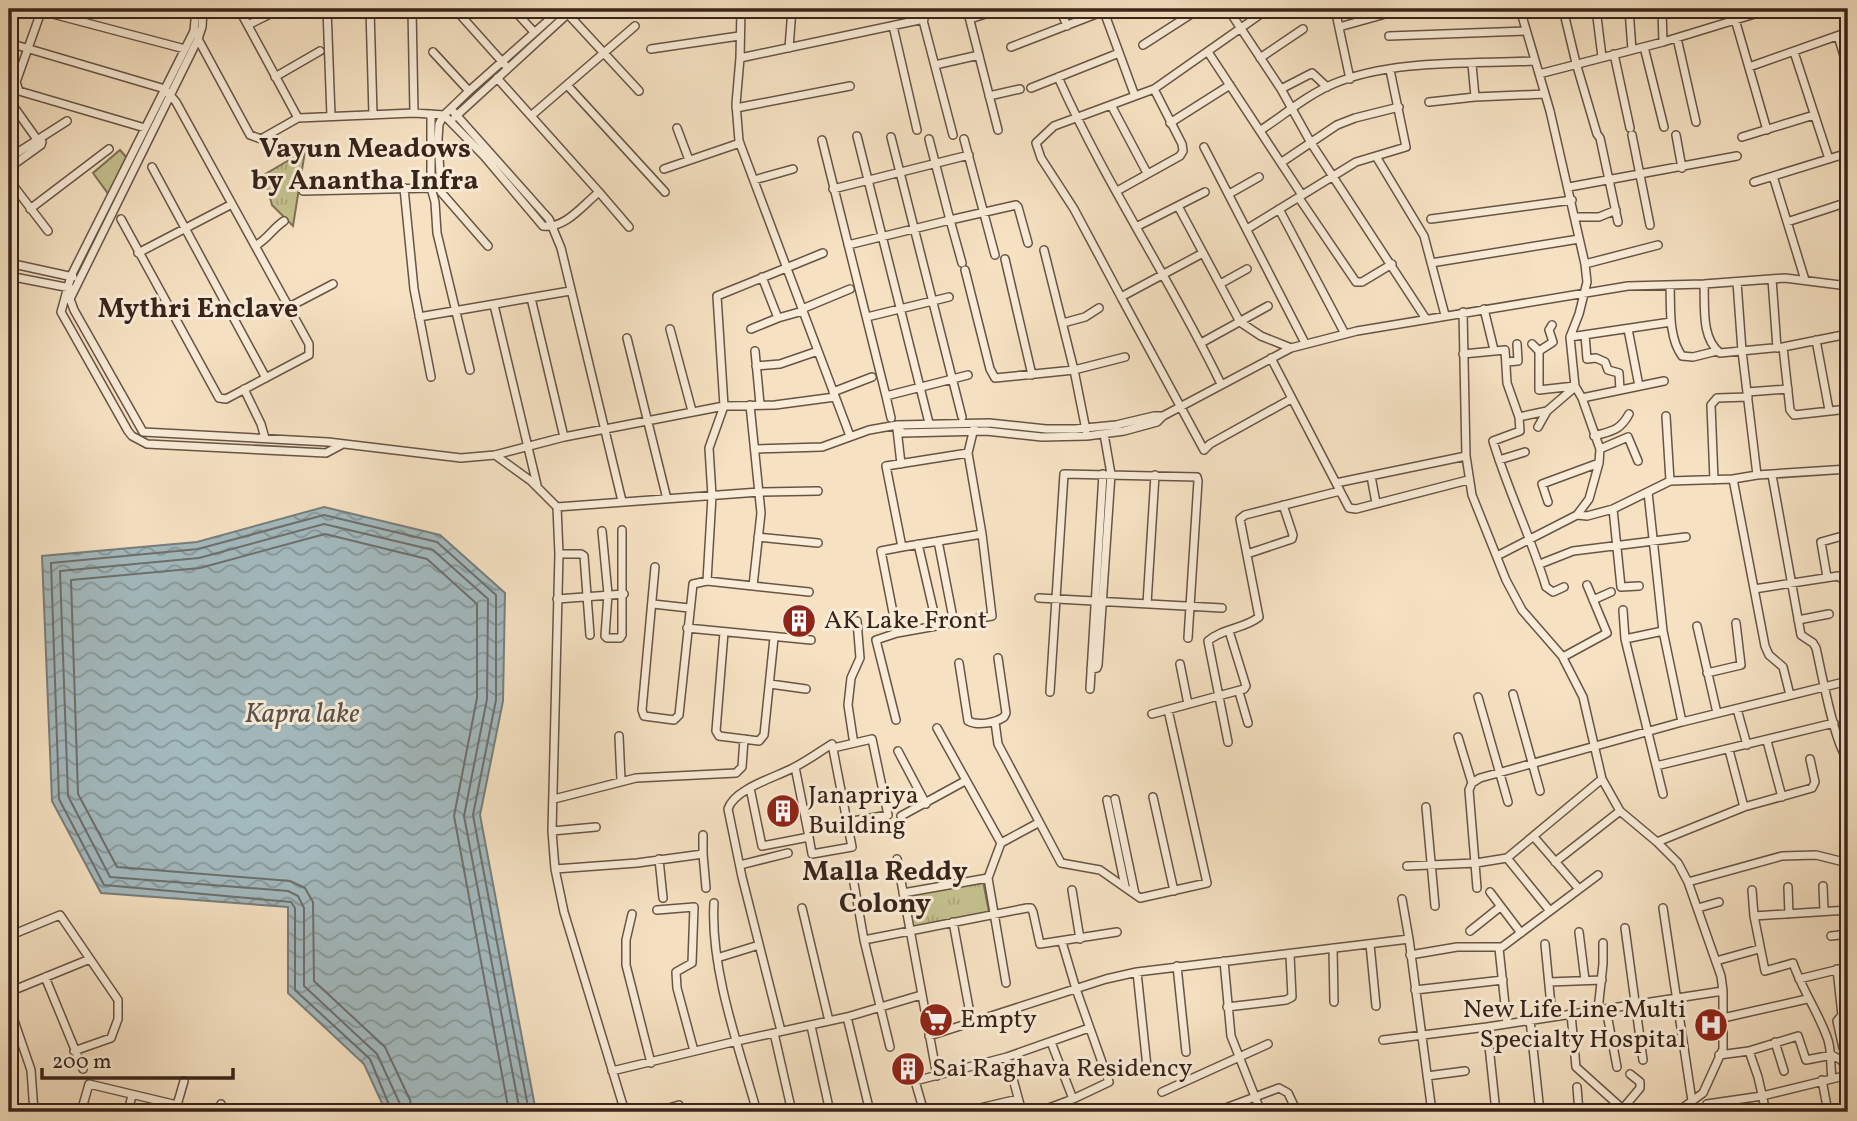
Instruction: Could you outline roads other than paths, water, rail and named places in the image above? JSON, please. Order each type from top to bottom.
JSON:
[{"type":"street","points":[[145,128],[19,91],[16,82],[39,9],[185,49]]},
{"type":"street","points":[[196,9],[195,26],[168,92],[145,128],[70,288],[62,307],[63,315],[128,431],[136,439],[147,444],[326,453],[341,444]]},
{"type":"street","points":[[75,277],[168,92],[198,39],[203,9]]},
{"type":"street","points":[[239,9],[298,118]]},
{"type":"street","points":[[248,25],[280,9]]},
{"type":"street","points":[[327,9],[331,116]]},
{"type":"street","points":[[370,9],[373,115]]},
{"type":"street","points":[[412,9],[414,113]]},
{"type":"street","points":[[455,9],[505,65]]},
{"type":"street","points":[[513,9],[534,32]]},
{"type":"street","points":[[741,9],[736,108],[740,143],[850,436]]},
{"type":"street","points":[[789,47],[792,9]]},
{"type":"street","points":[[920,9],[953,135]]},
{"type":"street","points":[[967,9],[998,130]]},
{"type":"street","points":[[970,19],[1001,9]]},
{"type":"street","points":[[1060,9],[1067,26]]},
{"type":"street","points":[[1143,46],[1199,9]]},
{"type":"street","points":[[1227,9],[1281,89],[1311,143],[1426,319]]},
{"type":"street","points":[[1269,9],[1154,89],[1050,129],[1039,139],[1036,148],[1074,209],[1204,450],[1291,400]]},
{"type":"street","points":[[1335,9],[1350,79]]},
{"type":"street","points":[[1497,556],[1577,515],[1589,499],[1600,449],[1575,386],[1570,337],[1580,314],[1587,282],[1585,264],[1569,187],[1520,9]]},
{"type":"street","points":[[1563,9],[1576,63],[1600,138],[1618,222]]},
{"type":"street","points":[[1596,9],[1602,57]]},
{"type":"street","points":[[1629,9],[1632,50]]},
{"type":"street","points":[[1662,9],[1663,42]]},
{"type":"street","points":[[1732,9],[1767,130]]},
{"type":"street","points":[[1539,74],[1663,42],[1771,9]]},
{"type":"street","points":[[454,112],[469,91],[505,65],[566,10]]},
{"type":"street","points":[[488,246],[441,192],[438,131],[447,118],[497,78],[534,32],[566,10]]},
{"type":"street","points":[[566,10],[639,91]]},
{"type":"street","points":[[1011,47],[1103,10],[1136,96]]},
{"type":"street","points":[[1339,27],[1382,15]]},
{"type":"street","points":[[740,58],[923,19]]},
{"type":"street","points":[[532,115],[635,26]]},
{"type":"street","points":[[893,26],[917,130]]},
{"type":"street","points":[[1260,58],[1303,29]]},
{"type":"street","points":[[1389,36],[1526,31]]},
{"type":"street","points":[[1749,67],[1848,32]]},
{"type":"street","points":[[651,49],[739,36]]},
{"type":"street","points":[[1838,36],[1848,69]]},
{"type":"street","points":[[1677,38],[1696,122]]},
{"type":"street","points":[[198,39],[250,135],[261,139],[298,118],[431,114],[447,118],[484,156],[542,226],[553,227],[562,223],[599,192]]},
{"type":"street","points":[[9,43],[168,92],[311,351],[307,356],[222,399],[216,394],[121,219]]},
{"type":"street","points":[[1644,47],[1664,127]]},
{"type":"street","points":[[275,77],[320,51]]},
{"type":"street","points":[[433,52],[469,91]]},
{"type":"street","points":[[1208,52],[1282,162],[1301,197],[1356,282],[1362,282],[1391,264]]},
{"type":"street","points":[[1794,52],[1829,159]]},
{"type":"street","points":[[1031,88],[1119,53]]},
{"type":"street","points":[[1614,54],[1650,225]]},
{"type":"street","points":[[935,65],[979,55]]},
{"type":"street","points":[[1261,130],[1326,87],[1350,79],[1390,70],[1534,61]]},
{"type":"street","points":[[1472,64],[1475,97]]},
{"type":"street","points":[[1247,229],[1356,162],[1377,158],[1406,147],[1390,70]]},
{"type":"street","points":[[1281,89],[1312,73],[1326,87]]},
{"type":"street","points":[[1058,77],[1077,118],[1202,343],[1221,384]]},
{"type":"street","points":[[497,78],[629,227]]},
{"type":"street","points":[[567,85],[664,192]]},
{"type":"street","points":[[1170,123],[1230,85]]},
{"type":"street","points":[[736,108],[850,86]]},
{"type":"street","points":[[989,96],[1020,89]]},
{"type":"street","points":[[1117,191],[1180,156],[1183,151],[1154,89]]},
{"type":"street","points":[[1429,102],[1545,94]]},
{"type":"street","points":[[9,100],[40,141]]},
{"type":"street","points":[[1111,105],[1147,173]]},
{"type":"street","points":[[1282,162],[1346,122],[1399,107]]},
{"type":"street","points":[[454,112],[553,227],[561,248],[569,291],[622,501]]},
{"type":"street","points":[[431,114],[431,188],[440,246],[470,370]]},
{"type":"street","points":[[1742,137],[1814,115]]},
{"type":"street","points":[[9,168],[67,121]]},
{"type":"street","points":[[677,128],[689,160]]},
{"type":"street","points":[[1676,135],[1682,168]]},
{"type":"street","points":[[857,136],[929,423]]},
{"type":"street","points":[[891,137],[962,416]]},
{"type":"street","points":[[929,139],[992,376],[1000,379],[1074,370],[1125,357]]},
{"type":"street","points":[[964,139],[995,255]]},
{"type":"street","points":[[822,140],[891,418]]},
{"type":"street","points":[[9,158],[40,141]]},
{"type":"street","points":[[664,169],[740,143]]},
{"type":"street","points":[[1203,147],[1305,343]]},
{"type":"street","points":[[30,209],[109,149]]},
{"type":"street","points":[[1754,183],[1848,153]]},
{"type":"street","points":[[834,189],[969,155]]},
{"type":"street","points":[[1569,187],[1737,156]]},
{"type":"street","points":[[1377,158],[1424,236],[1445,315]]},
{"type":"street","points":[[152,167],[266,378]]},
{"type":"street","points":[[754,180],[793,169]]},
{"type":"street","points":[[1773,176],[1805,280]]},
{"type":"street","points":[[1229,194],[1259,177]]},
{"type":"street","points":[[9,180],[48,231]]},
{"type":"street","points":[[404,188],[414,289],[430,377]]},
{"type":"street","points":[[303,191],[431,188]]},
{"type":"street","points":[[1136,227],[1205,192]]},
{"type":"street","points":[[1432,219],[1572,200]]},
{"type":"street","points":[[1787,222],[1848,202]]},
{"type":"street","points":[[138,253],[232,204]]},
{"type":"street","points":[[848,245],[1016,205],[1028,243]]},
{"type":"street","points":[[1178,206],[1240,322],[1261,336],[1291,348]]},
{"type":"street","points":[[1279,209],[1345,334]]},
{"type":"street","points":[[1575,216],[1599,217],[1616,210]]},
{"type":"street","points":[[255,246],[284,221]]},
{"type":"street","points":[[1432,263],[1579,239]]},
{"type":"street","points":[[1585,264],[1658,245]]},
{"type":"street","points":[[1044,250],[1074,370],[1086,432]]},
{"type":"street","points":[[707,581],[712,496],[709,448],[724,406],[716,296],[823,253]]},
{"type":"street","points":[[1121,297],[1203,253]]},
{"type":"street","points":[[1005,260],[1032,375]]},
{"type":"street","points":[[9,263],[75,277]]},
{"type":"street","points":[[1220,284],[1247,269]]},
{"type":"street","points":[[9,276],[70,288]]},
{"type":"street","points":[[762,277],[778,318]]},
{"type":"street","points":[[1772,279],[1790,410],[1794,415],[1848,409]]},
{"type":"street","points":[[755,449],[822,447],[869,429],[929,423],[1042,437],[1086,432],[1163,416],[1271,358],[1305,343],[1445,315],[1628,286],[1772,279],[1848,286]]},
{"type":"street","points":[[1737,282],[1742,351],[1757,475]]},
{"type":"street","points":[[289,307],[333,284]]},
{"type":"street","points":[[1703,284],[1707,335],[1713,347],[1720,353],[1780,348],[1848,334]]},
{"type":"street","points":[[1670,285],[1671,322],[1682,356],[1693,357],[1717,351]]},
{"type":"street","points":[[70,288],[74,310],[142,432]]},
{"type":"street","points":[[751,329],[850,289]]},
{"type":"street","points":[[419,317],[569,291]]},
{"type":"street","points":[[867,317],[949,296]]},
{"type":"street","points":[[531,298],[564,437]]},
{"type":"street","points":[[494,305],[537,486]]},
{"type":"street","points":[[1202,343],[1268,306]]},
{"type":"street","points":[[1063,323],[1085,317],[1099,308]]},
{"type":"street","points":[[1484,309],[1494,350]]},
{"type":"street","points":[[1463,312],[1466,456],[1472,495],[1506,580],[1522,610],[1561,655],[1583,697],[1602,779],[1620,811],[1678,863],[1688,882],[1716,961],[1723,991],[1723,1049],[1703,1093],[1689,1106],[1677,1112]]},
{"type":"street","points":[[1570,337],[1671,322]]},
{"type":"street","points":[[1539,351],[1553,342],[1549,330],[1552,326]]},
{"type":"street","points":[[670,329],[692,411]]},
{"type":"street","points":[[1629,329],[1639,386]]},
{"type":"street","points":[[1585,335],[1587,359],[1596,358],[1605,362],[1608,370],[1619,373],[1620,390]]},
{"type":"street","points":[[627,338],[667,499]]},
{"type":"street","points":[[1816,340],[1829,410]]},
{"type":"street","points":[[1506,362],[1518,361],[1517,344]]},
{"type":"street","points":[[1532,344],[1539,351],[1539,390],[1575,386]]},
{"type":"street","points":[[1463,354],[1505,350],[1507,383],[1519,417],[1520,430],[1493,441],[1549,591],[1564,587]]},
{"type":"street","points":[[755,351],[760,404]]},
{"type":"street","points":[[756,366],[780,364],[818,351]]},
{"type":"street","points":[[1271,358],[1349,508],[1468,480]]},
{"type":"street","points":[[886,396],[968,375]]},
{"type":"street","points":[[142,432],[341,444],[461,458],[495,455],[564,437],[605,431],[692,411],[724,406],[783,404],[834,394],[872,377]]},
{"type":"street","points":[[1582,398],[1664,381]]},
{"type":"street","points":[[1538,427],[1547,411],[1575,386]]},
{"type":"street","points":[[244,389],[265,438]]},
{"type":"street","points":[[1714,480],[1713,400],[1787,389]]},
{"type":"street","points":[[750,405],[761,513],[753,586]]},
{"type":"street","points":[[1519,417],[1547,411]]},
{"type":"street","points":[[1594,436],[1618,428],[1629,414]]},
{"type":"street","points":[[1086,432],[1104,434],[1146,426],[1157,422],[1163,416]]},
{"type":"street","points":[[1665,416],[1670,481]]},
{"type":"street","points":[[897,425],[902,433],[974,427]]},
{"type":"street","points":[[897,425],[901,464]]},
{"type":"street","points":[[896,720],[876,640],[897,633],[992,616],[968,453],[974,427]]},
{"type":"street","points":[[136,439],[142,432]]},
{"type":"street","points":[[1090,689],[1099,601],[1105,474],[1108,463],[1104,434]]},
{"type":"street","points":[[1600,449],[1628,437],[1638,461]]},
{"type":"street","points":[[1499,460],[1525,452]]},
{"type":"street","points":[[902,547],[886,466],[968,453]]},
{"type":"street","points":[[495,455],[537,486],[557,507],[559,554],[552,831],[555,869],[564,912],[625,1112]]},
{"type":"street","points":[[1336,483],[1466,456]]},
{"type":"street","points":[[1548,502],[1542,485],[1599,463]]},
{"type":"street","points":[[1577,515],[1587,516],[1613,509],[1670,481],[1848,470]]},
{"type":"street","points":[[1050,692],[1063,477],[1067,473],[1193,476],[1198,481],[1188,638]]},
{"type":"street","points":[[1147,604],[1155,475]]},
{"type":"street","points":[[1772,475],[1801,635],[1816,648],[1843,755],[1848,761]]},
{"type":"street","points":[[1371,476],[1376,503]]},
{"type":"street","points":[[1733,479],[1765,646],[1769,655],[1783,667],[1790,695]]},
{"type":"street","points":[[557,507],[759,492],[818,491]]},
{"type":"street","points":[[1228,743],[1208,641],[1223,631],[1229,631],[1259,617],[1240,519],[1245,515],[1340,491]]},
{"type":"street","points":[[1648,492],[1663,631],[1682,722]]},
{"type":"street","points":[[1247,554],[1292,539],[1283,505]]},
{"type":"street","points":[[1613,509],[1621,587],[1639,586]]},
{"type":"street","points":[[603,531],[608,594],[605,636],[620,638],[624,594],[622,530]]},
{"type":"street","points":[[897,633],[881,551],[982,534]]},
{"type":"street","points":[[1827,577],[1821,542],[1846,535]]},
{"type":"street","points":[[758,537],[818,544]]},
{"type":"street","points":[[1539,565],[1573,551],[1686,537]]},
{"type":"street","points":[[938,541],[954,623]]},
{"type":"street","points":[[918,544],[937,626]]},
{"type":"street","points":[[559,554],[583,554],[590,635]]},
{"type":"street","points":[[655,567],[642,710],[644,716],[674,720],[679,715],[692,584],[707,581],[808,592]]},
{"type":"street","points":[[1754,590],[1827,577],[1842,577],[1846,582],[1848,594]]},
{"type":"street","points":[[1561,655],[1582,642],[1588,643],[1607,633],[1587,585]]},
{"type":"street","points":[[1593,600],[1611,592]]},
{"type":"street","points":[[557,599],[624,594]]},
{"type":"street","points":[[1039,597],[1222,608]]},
{"type":"street","points":[[653,604],[689,608]]},
{"type":"street","points":[[1623,610],[1625,639],[1663,794]]},
{"type":"street","points":[[1798,620],[1829,614]]},
{"type":"street","points":[[853,738],[848,705],[851,678],[860,658],[857,621]]},
{"type":"street","points":[[1707,673],[1741,665],[1736,623]]},
{"type":"street","points":[[1697,626],[1717,713]]},
{"type":"street","points":[[687,628],[811,640]]},
{"type":"street","points":[[1152,714],[1240,692],[1246,686],[1229,631]]},
{"type":"street","points":[[1625,639],[1663,631]]},
{"type":"street","points":[[724,632],[716,731],[719,736],[759,741],[764,735],[774,638]]},
{"type":"street","points":[[959,663],[968,721],[995,722],[1006,713],[998,658]]},
{"type":"street","points":[[1180,664],[1188,704]]},
{"type":"street","points":[[1477,888],[1469,790],[1472,783],[1480,778],[1682,722],[1848,681]]},
{"type":"street","points":[[770,684],[806,689]]},
{"type":"street","points":[[1240,692],[1248,723]]},
{"type":"street","points":[[1513,694],[1540,791]]},
{"type":"street","points":[[1478,697],[1508,802]]},
{"type":"street","points":[[1737,709],[1747,745]]},
{"type":"street","points":[[995,722],[998,744],[1061,863],[1100,870],[1140,898],[1207,883],[1168,710]]},
{"type":"street","points":[[1656,766],[1834,723]]},
{"type":"street","points":[[937,728],[1001,844]]},
{"type":"street","points":[[614,783],[620,736]]},
{"type":"street","points":[[1458,737],[1472,783]]},
{"type":"street","points":[[554,799],[614,783],[683,774],[736,773],[742,767],[744,739]]},
{"type":"street","points":[[833,748],[872,739],[888,815],[847,822]]},
{"type":"street","points":[[1767,740],[1782,797]]},
{"type":"street","points":[[792,1112],[759,945],[728,809],[732,800],[750,788],[796,767],[832,744],[852,847],[812,854],[796,767]]},
{"type":"street","points":[[1728,750],[1744,807]]},
{"type":"street","points":[[898,751],[926,804]]},
{"type":"street","points":[[1659,844],[1744,807],[1814,786],[1810,759]]},
{"type":"street","points":[[1407,866],[1476,863],[1507,858],[1602,779]]},
{"type":"street","points":[[901,816],[965,781]]},
{"type":"street","points":[[750,788],[762,846],[809,837]]},
{"type":"street","points":[[1153,797],[1174,891]]},
{"type":"street","points":[[1111,799],[1125,887]]},
{"type":"street","points":[[1426,807],[1434,906]]},
{"type":"street","points":[[1555,862],[1620,811]]},
{"type":"street","points":[[1115,820],[1135,895]]},
{"type":"street","points":[[1006,983],[993,915],[989,876],[1001,844],[1038,823]]},
{"type":"street","points":[[552,831],[596,827]]},
{"type":"street","points":[[703,835],[706,888]]},
{"type":"street","points":[[1534,837],[1579,889]]},
{"type":"street","points":[[740,865],[788,853]]},
{"type":"street","points":[[555,869],[703,854]]},
{"type":"street","points":[[1688,882],[1782,856],[1816,855],[1848,863]]},
{"type":"street","points":[[1507,858],[1550,911]]},
{"type":"street","points":[[659,859],[663,898]]},
{"type":"street","points":[[897,859],[937,1076]]},
{"type":"street","points":[[852,872],[864,940],[890,1047]]},
{"type":"street","points":[[1410,955],[1457,947],[1502,946],[1598,875]]},
{"type":"street","points":[[903,893],[989,876]]},
{"type":"street","points":[[1823,886],[1824,911]]},
{"type":"street","points":[[1788,887],[1789,914]]},
{"type":"street","points":[[1072,890],[1080,939]]},
{"type":"street","points":[[1752,890],[1759,949],[1765,971],[1793,963],[1807,999],[1816,1011],[1832,1055],[1829,1062],[1832,1078]]},
{"type":"street","points":[[1490,892],[1521,933]]},
{"type":"street","points":[[1402,899],[1432,1112]]},
{"type":"street","points":[[1698,908],[1719,902]]},
{"type":"street","points":[[714,903],[717,958],[757,1112]]},
{"type":"street","points":[[657,910],[694,906],[692,962],[676,972],[677,988],[694,1051]]},
{"type":"street","points":[[1470,931],[1500,907]]},
{"type":"street","points":[[802,908],[829,1021]]},
{"type":"street","points":[[864,940],[1031,908],[1040,944],[1117,932]]},
{"type":"street","points":[[1664,908],[1689,1106]]},
{"type":"street","points":[[1754,916],[1848,910]]},
{"type":"street","points":[[632,914],[626,940],[626,965],[651,1063]]},
{"type":"street","points":[[9,936],[60,915],[118,1000],[118,1019],[111,1038],[74,1051]]},
{"type":"street","points":[[953,922],[972,1024]]},
{"type":"street","points":[[1625,928],[1643,1060]]},
{"type":"street","points":[[1579,932],[1586,980]]},
{"type":"street","points":[[1831,936],[1848,934]]},
{"type":"street","points":[[929,1036],[1137,972],[1409,939]]},
{"type":"street","points":[[1038,1112],[1109,1082],[1062,942]]},
{"type":"street","points":[[1603,943],[1602,1010],[1617,1067]]},
{"type":"street","points":[[1370,944],[1376,1006]]},
{"type":"street","points":[[1545,944],[1552,1016]]},
{"type":"street","points":[[717,958],[759,945]]},
{"type":"street","points":[[1502,946],[1507,1024]]},
{"type":"street","points":[[1333,948],[1334,1002]]},
{"type":"street","points":[[1716,961],[1759,949]]},
{"type":"street","points":[[1227,1007],[1292,997],[1290,954]]},
{"type":"street","points":[[9,992],[90,959]]},
{"type":"street","points":[[1224,961],[1231,1036],[1261,1112]]},
{"type":"street","points":[[1177,966],[1186,1052]]},
{"type":"street","points":[[1798,979],[1841,969],[1845,1003],[1843,1015],[1837,1021],[1843,1048]]},
{"type":"street","points":[[1137,972],[1146,1068]]},
{"type":"street","points":[[45,977],[83,1069]]},
{"type":"street","points":[[1415,990],[1503,980]]},
{"type":"street","points":[[1549,982],[1602,980]]},
{"type":"street","points":[[1383,1040],[1723,991]]},
{"type":"street","points":[[612,1072],[811,1026],[879,1009],[920,995]]},
{"type":"street","points":[[1724,1018],[1807,999]]},
{"type":"street","points":[[9,1006],[31,1070],[34,1112]]},
{"type":"street","points":[[1571,1014],[1576,1068],[1623,1111],[1640,1088],[1640,1082],[1630,1074]]},
{"type":"street","points":[[847,1017],[870,1112]]},
{"type":"street","points":[[1530,1020],[1540,1112]]},
{"type":"street","points":[[811,1026],[830,1112]]},
{"type":"street","points":[[1486,1027],[1496,1112]]},
{"type":"street","points":[[899,1112],[924,1109],[915,1081],[1007,1058],[1089,1028]]},
{"type":"street","points":[[1719,1055],[1749,1051],[1798,1036],[1806,1060],[1832,1055],[1841,1060],[1848,1069]]},
{"type":"street","points":[[1051,1042],[1073,1099]]},
{"type":"street","points":[[1775,1042],[1784,1071]]},
{"type":"street","points":[[1162,1091],[1268,1044]]},
{"type":"street","points":[[1749,1051],[1766,1112]]},
{"type":"street","points":[[1007,1058],[1022,1112]]},
{"type":"street","points":[[1427,1076],[1465,1071]]},
{"type":"street","points":[[1703,1093],[1708,1108],[1848,1075]]},
{"type":"street","points":[[1822,1080],[1828,1112]]},
{"type":"street","points":[[81,1112],[89,1084],[176,1109],[184,1082]]},
{"type":"street","points":[[1577,1087],[1579,1112]]},
{"type":"street","points":[[1215,1112],[1279,1088],[1284,1089],[1297,1112]]},
{"type":"street","points":[[128,1112],[132,1095]]},
{"type":"street","points":[[963,1112],[1018,1098]]},
{"type":"street","points":[[218,1112],[221,1104]]},
{"type":"street","points":[[656,1112],[679,1105]]},
{"type":"water","name":"Kapra lake","points":[[324,507],[440,535],[505,593],[503,701],[480,815],[536,1112],[386,1112],[364,1064],[288,993],[288,907],[101,893],[52,801],[42,556],[197,542]]},
{"type":"place","name":"AK Lake Front","points":[[799,621]]},
{"type":"place","name":"Janapriya Building","points":[[783,811]]},
{"type":"place","name":"Empty","points":[[936,1020]]},
{"type":"place","name":"New Life Line Multi Specialty Hospital","points":[[1711,1025]]},
{"type":"place","name":"Sai Raghava Residency","points":[[908,1069]]},
{"type":"district","name":"Vayun Meadows by Anantha Infra","points":[[365,165]]},
{"type":"district","name":"Mythri Enclave","points":[[198,309]]},
{"type":"district","name":"Malla Reddy Colony","points":[[885,888]]}]
